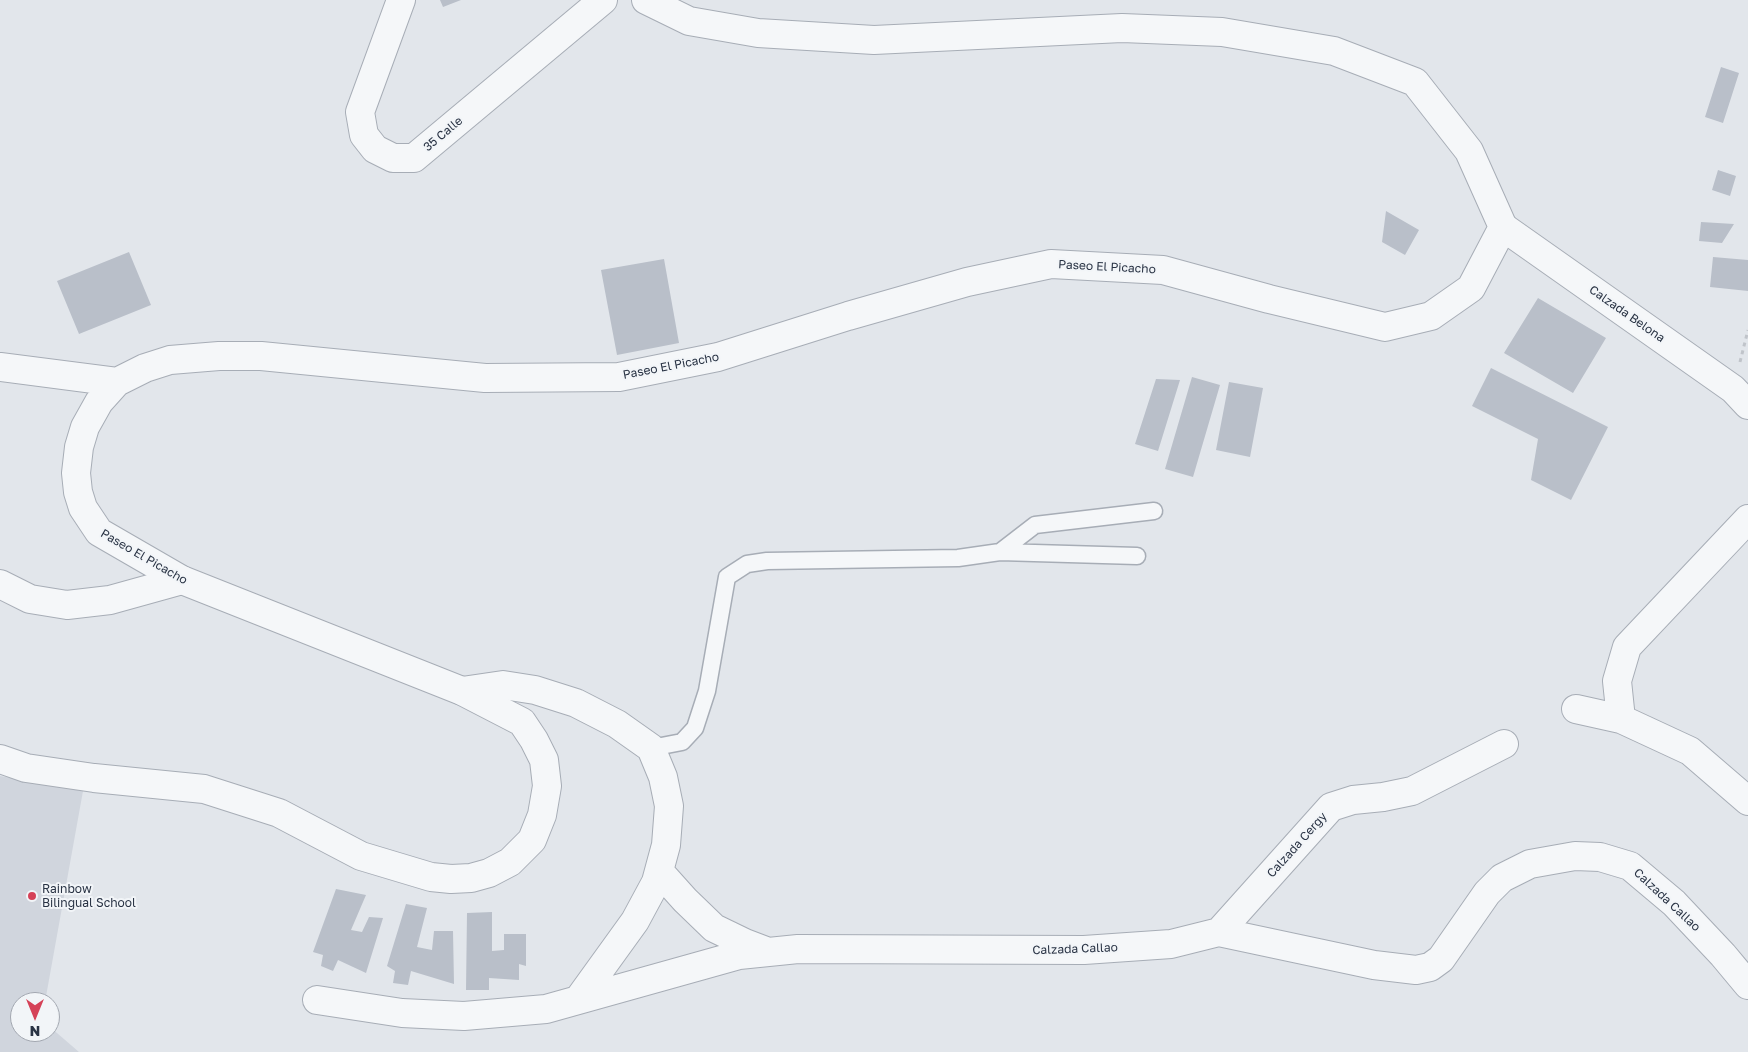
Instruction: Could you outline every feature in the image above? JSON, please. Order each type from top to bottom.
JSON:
[{"type":"street","name":"35 Calle","points":[[401,0],[360,112],[364,136],[374,149],[393,158],[414,158],[603,0]]},
{"type":"street","points":[[646,0],[689,21],[758,33],[874,40],[1122,28],[1222,32],[1334,51],[1415,82],[1469,151],[1504,227]]},
{"type":"street","name":"Paseo El Picacho","points":[[0,759],[26,768],[94,778],[204,789],[279,813],[362,856],[431,877],[471,878],[489,873],[510,862],[532,840],[542,815],[547,786],[544,760],[522,722],[462,691],[182,580],[99,532],[87,514],[78,492],[76,473],[84,427],[99,402],[117,382],[145,368],[170,360],[261,356],[485,378],[619,377],[718,358],[848,316],[967,282],[1051,264],[1163,270],[1269,299],[1385,327],[1431,316],[1471,288],[1504,227]]},
{"type":"street","name":"Calzada Belona","points":[[1504,227],[1733,389],[1748,405]]},
{"type":"street","points":[[0,367],[117,382]]},
{"type":"street","points":[[1621,719],[1617,681],[1627,647],[1748,519]]},
{"type":"street","points":[[0,584],[30,599],[67,605],[110,600],[182,580]]},
{"type":"street","points":[[462,691],[503,685],[535,690],[576,702],[617,724],[651,748],[663,777],[669,806],[666,845],[656,882],[635,921],[578,1000]]},
{"type":"street","points":[[1576,709],[1621,719],[1690,751],[1748,801]]},
{"type":"street","name":"Calzada Cergy","points":[[1219,932],[1331,807],[1353,800],[1412,792],[1504,744]]},
{"type":"street","name":"Calzada Callao","points":[[659,871],[714,928],[745,944],[768,952],[798,949],[1084,950],[1171,944],[1219,932],[1374,965],[1416,970],[1430,967],[1441,959],[1487,893],[1502,878],[1530,864],[1575,856],[1600,857],[1630,866],[1667,897],[1748,984]]},
{"type":"street","points":[[317,1000],[402,1013],[464,1016],[546,1009],[739,954],[768,952]]},
{"type":"lane","points":[[1000,552],[1034,525],[1154,511]]},
{"type":"lane","points":[[651,748],[682,742],[695,728],[707,692],[727,577],[747,564],[767,561],[958,558],[1000,552],[1137,556]]},
{"type":"shaded area","name":"Rainbow Bilingual School","points":[[0,776],[83,791],[47,992],[10,992],[10,1042],[60,1042],[60,1036],[79,1052],[0,1052]]},
{"type":"building","points":[[440,0],[461,0],[443,7]]},
{"type":"building","points":[[1721,67],[1739,73],[1723,123],[1705,117]]},
{"type":"building","points":[[1718,170],[1736,176],[1730,196],[1712,190]]},
{"type":"building","points":[[1386,211],[1419,230],[1405,255],[1382,242]]},
{"type":"building","points":[[1701,222],[1734,224],[1722,243],[1699,241]]},
{"type":"building","points":[[129,252],[151,305],[79,334],[57,281]]},
{"type":"building","points":[[1713,257],[1748,260],[1748,291],[1710,287]]},
{"type":"building","points":[[664,259],[679,343],[617,355],[601,270]]},
{"type":"building","points":[[1538,298],[1606,338],[1573,393],[1504,353]]},
{"type":"building","points":[[1491,368],[1608,427],[1571,500],[1531,480],[1538,439],[1472,406]]},
{"type":"building","points":[[1192,377],[1220,385],[1193,477],[1165,469]]},
{"type":"building","points":[[1156,379],[1180,380],[1158,451],[1135,444]]},
{"type":"building","points":[[1229,382],[1263,388],[1250,457],[1216,450]]},
{"type":"building","points":[[336,889],[366,895],[351,930],[362,932],[369,917],[383,918],[366,973],[338,960],[333,971],[321,966],[323,955],[313,952]]},
{"type":"building","points":[[406,904],[427,908],[417,947],[432,950],[434,931],[453,931],[454,984],[411,971],[408,985],[393,983],[395,971],[387,966]]},
{"type":"building","points":[[492,912],[492,951],[504,950],[504,934],[526,934],[526,966],[519,964],[519,980],[489,978],[489,990],[466,990],[467,913]]},
{"type":"place","name":"Rainbow Bilingual School","points":[[32,896]]}]
